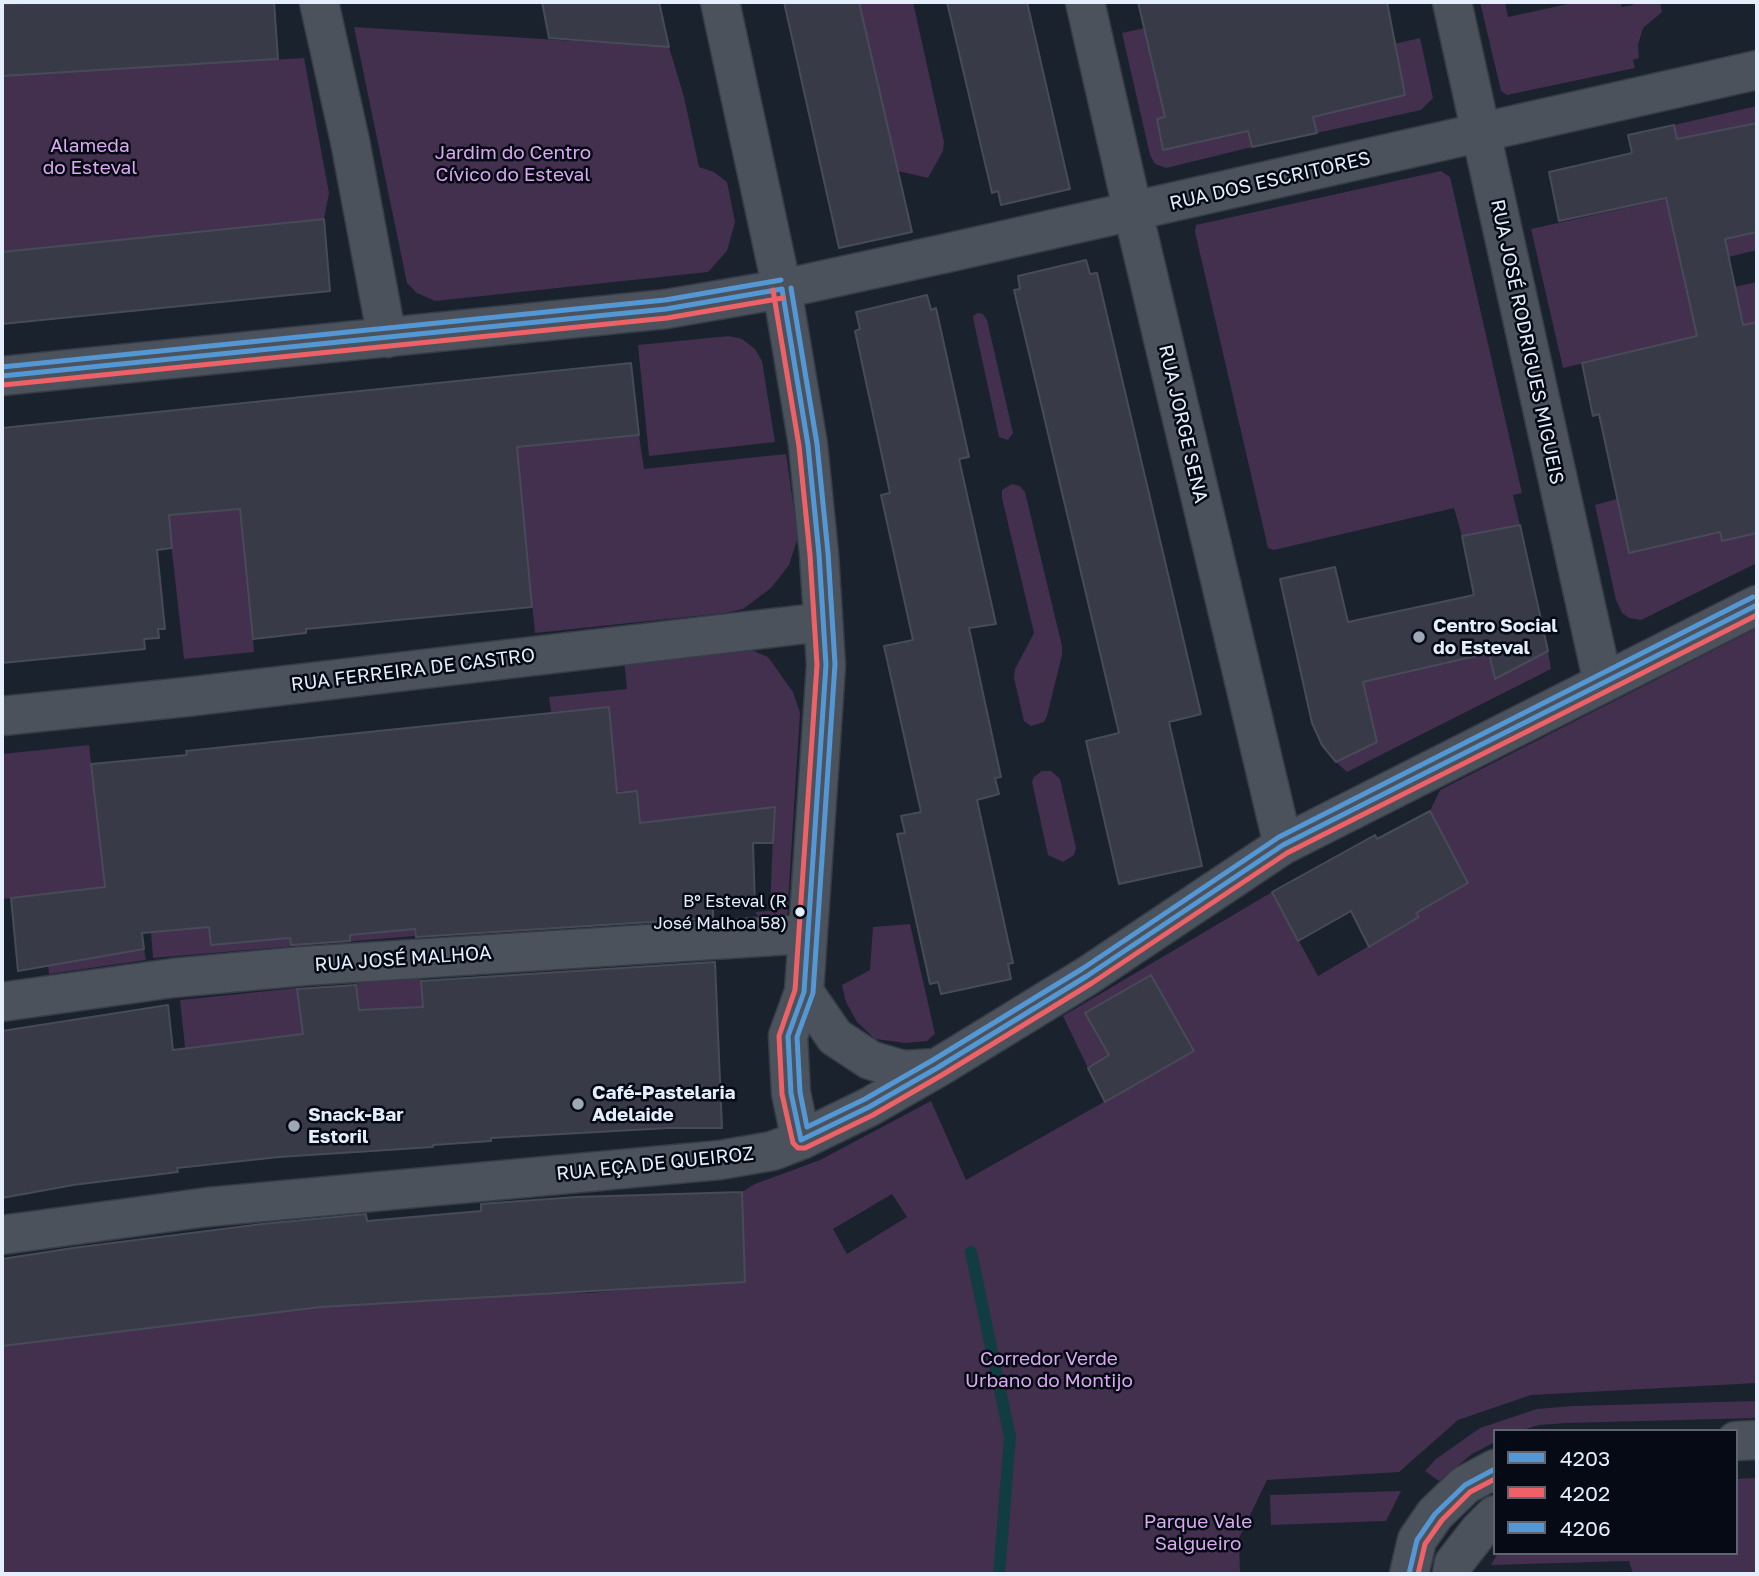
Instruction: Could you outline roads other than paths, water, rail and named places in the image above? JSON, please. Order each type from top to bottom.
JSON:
[{"type":"street","points":[[319,2],[350,141],[387,338]]},
{"type":"street","points":[[720,2],[782,289],[808,445],[819,554],[826,665],[804,992],[788,1036],[791,1093],[801,1140]]},
{"type":"street","name":"RUA JORGE SENA","points":[[1085,2],[1283,845]]},
{"type":"street","name":"RUA JOSÉ RODRIGUES MIGUEIS","points":[[1452,2],[1603,683]]},
{"type":"street","name":"RUA DOS ESCRITORES","points":[[2,376],[666,309],[782,289],[1757,70]]},
{"type":"street","name":"RUA EÇA DE QUEIROZ","points":[[2,1235],[208,1207],[720,1160],[772,1151],[869,1107],[937,1068],[1087,976],[1283,845],[1757,605]]},
{"type":"street","name":"RUA FERREIRA DE CASTRO","points":[[2,716],[823,622]]},
{"type":"street","name":"RUA JOSÉ MALHOA","points":[[2,1002],[173,978],[304,966],[807,933]]},
{"type":"street","points":[[804,992],[835,1037],[870,1060],[903,1070],[937,1068]]},
{"type":"street","points":[[1738,1441],[1757,1440]]},
{"type":"street","points":[[1409,1574],[1417,1540],[1435,1514],[1465,1485],[1493,1470]]},
{"type":"street","points":[[1451,1574],[1454,1563],[1493,1517]]},
{"type":"waterway","points":[[971,1252],[1010,1437],[999,1574]]},
{"type":"place","name":"Centro Social do Esteval","points":[[1419,637]]},
{"type":"place","name":"Bº Esteval (R José Malhoa 58)","points":[[800,912]]},
{"type":"place","name":"Café-Pastelaria Adelaide","points":[[578,1104]]},
{"type":"place","name":"Snack-Bar Estoril","points":[[294,1126]]},
{"type":"park label","name":"Alameda do Esteval","points":[[90,157]]},
{"type":"park label","name":"Jardim do Centro Cívico do Esteval","points":[[513,164]]},
{"type":"park label","name":"Corredor Verde Urbano do Montijo","points":[[1049,1370]]},
{"type":"park label","name":"Parque Vale Salgueiro","points":[[1198,1533]]}]
